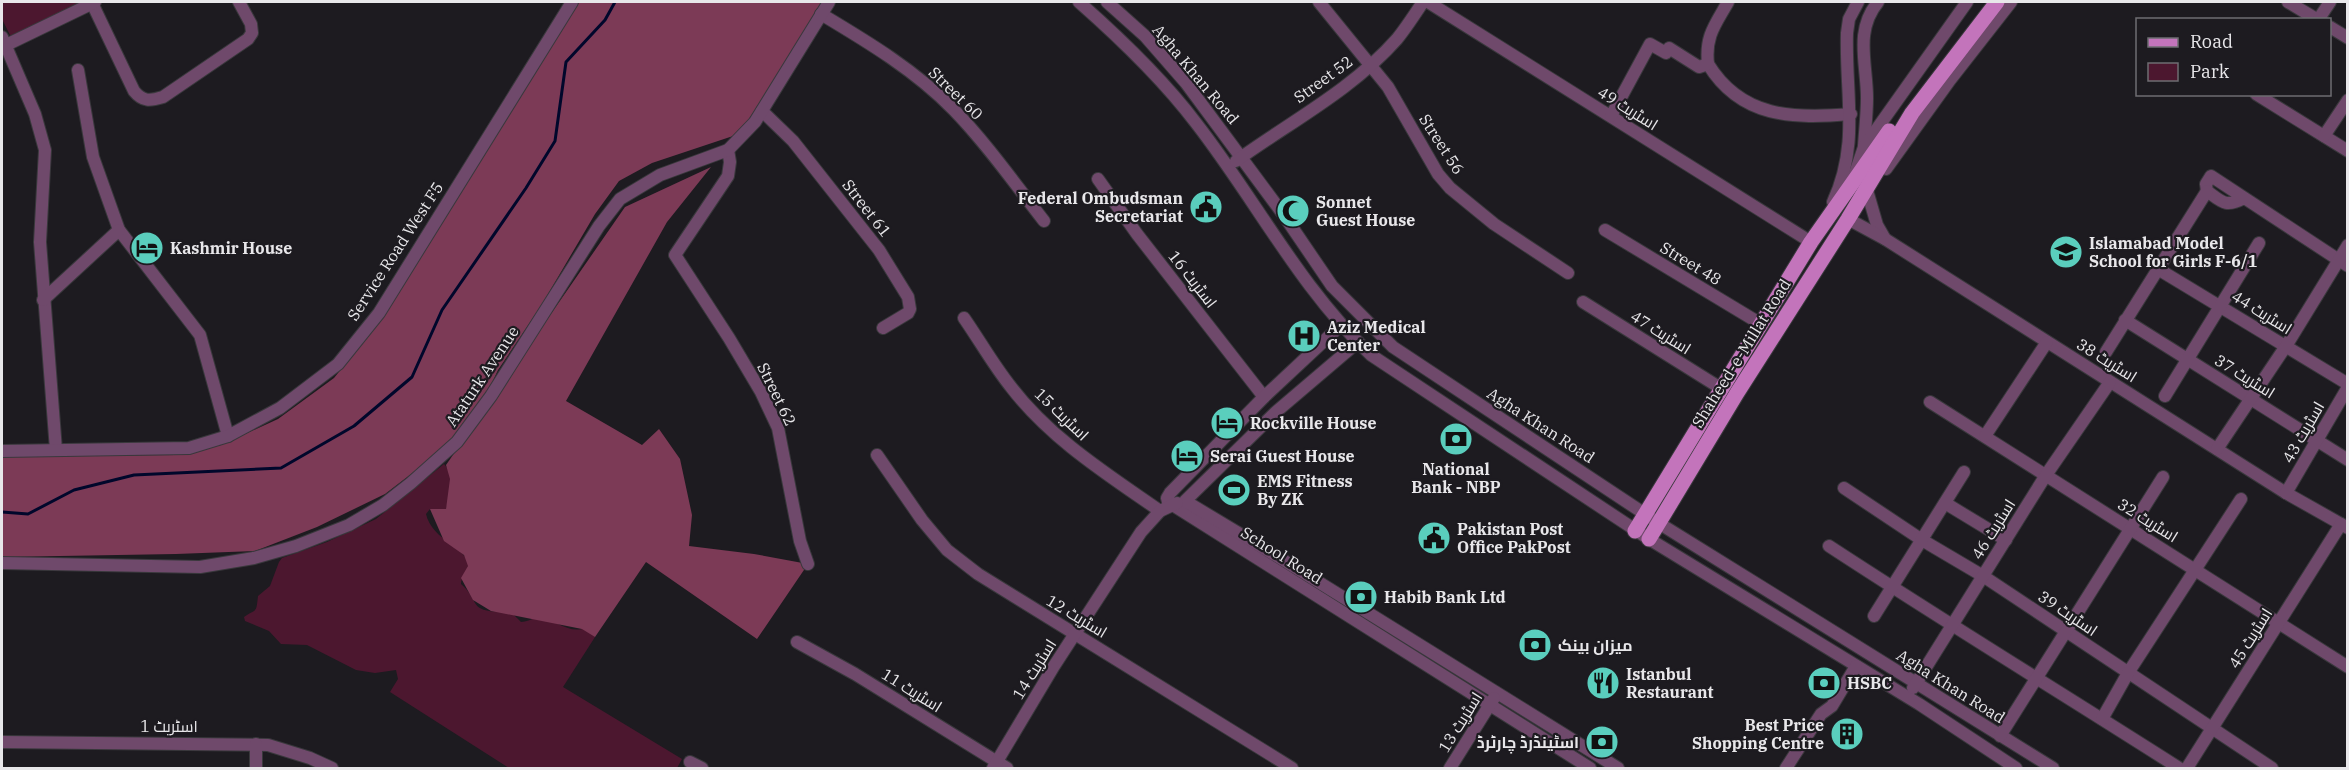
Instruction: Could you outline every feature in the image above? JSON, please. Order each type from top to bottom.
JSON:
[{"type":"main road","name":"Shaheed-e-Millat Road","points":[[1728,387],[1834,240],[1848,219],[1859,185],[1985,2]]},
{"type":"main road","name":"Shaheed-e-Millat Road","points":[[1635,531],[1651,518],[1728,387],[1761,324],[1818,231],[1859,185],[1997,2]]},
{"type":"main road","points":[[1818,231],[1834,240]]},
{"type":"main road","name":"Shaheed-e-Millat Road","points":[[1648,539],[1651,518]]},
{"type":"street","points":[[56,450],[40,242],[45,150],[36,114],[3,43],[94,2],[134,91],[140,99],[150,101],[164,97],[248,39],[252,33],[251,24],[239,2]]},
{"type":"street","name":"Service Road West F5","points":[[2,451],[189,448],[228,436],[280,408],[338,364],[379,313],[573,2]]},
{"type":"street","name":"Ataturk Avenue","points":[[2,563],[200,567],[254,558],[296,546],[349,525],[383,505],[457,442],[491,396],[599,226],[620,199],[660,176],[728,150],[755,122],[829,2]]},
{"type":"street","name":"Agha Khan Road","points":[[1079,2],[1130,47],[1167,87],[1197,123],[1317,297],[1341,325],[1382,363],[1635,531],[1907,697],[2011,765]]},
{"type":"street","name":"Agha Khan Road","points":[[1107,2],[1144,36],[1186,83],[1332,286],[1393,347],[1651,518],[2053,768]]},
{"type":"street","name":"Street 56","points":[[1319,2],[1388,87],[1444,181],[1494,224],[1568,273]]},
{"type":"street","name":"Street 52","points":[[1227,167],[1350,83],[1397,38],[1423,2]]},
{"type":"street","name":"اسٹریٹ 49","points":[[1428,2],[1611,116],[1818,231]]},
{"type":"street","points":[[1703,65],[1711,32],[1728,2]]},
{"type":"street","points":[[1818,231],[1840,187],[1850,130],[1847,33],[1849,19],[1858,2]]},
{"type":"street","points":[[1864,147],[1867,97],[1863,34],[1868,15],[1878,2]]},
{"type":"street","name":"Shaheed-e-Millat Road","points":[[1967,2],[1864,147],[1859,185],[1880,177],[1950,80],[2011,2]]},
{"type":"street","points":[[2288,2],[2313,18],[2330,2]]},
{"type":"street","name":"Street 60","points":[[821,15],[887,55],[941,97],[964,121],[1044,221]]},
{"type":"street","points":[[2331,28],[2348,38]]},
{"type":"street","points":[[1611,116],[1650,45],[1666,53],[1669,48],[1703,65],[1734,94],[1774,114],[1821,117],[1851,114]]},
{"type":"street","points":[[78,70],[93,157],[119,230],[200,335],[228,436]]},
{"type":"street","points":[[2261,96],[2348,151]]},
{"type":"street","points":[[2324,136],[2348,100]]},
{"type":"street","name":"Street 61","points":[[762,111],[793,141],[829,185],[879,250],[905,291],[910,303],[908,313],[883,328]]},
{"type":"street","name":"Street 62","points":[[728,150],[730,162],[728,176],[675,255],[734,346],[761,392],[778,428],[800,541],[808,564]]},
{"type":"street","name":"اسٹریٹ 16","points":[[1098,179],[1137,234],[1264,397]]},
{"type":"street","points":[[1859,185],[1885,239]]},
{"type":"street","points":[[2106,352],[2206,191],[2226,204],[2233,204],[2244,198],[2343,263]]},
{"type":"street","name":"اسٹریٹ 38","points":[[1848,219],[1885,239],[2286,493],[2344,526]]},
{"type":"street","points":[[43,300],[119,230]]},
{"type":"street","name":"Street 48","points":[[1605,230],[1761,324]]},
{"type":"street","points":[[2164,396],[2259,243]]},
{"type":"street","points":[[2217,449],[2343,263],[2348,245]]},
{"type":"street","name":"اسٹریٹ 44","points":[[2158,269],[2348,385]]},
{"type":"street","name":"اسٹریٹ 47","points":[[1583,302],[1728,387]]},
{"type":"street","name":"اسٹریٹ 15","points":[[964,318],[1011,388],[1057,436],[1091,464],[1167,503]]},
{"type":"street","name":"اسٹریٹ 37","points":[[2125,320],[2348,460]]},
{"type":"street","points":[[1167,503],[1264,397],[1341,325]]},
{"type":"street","points":[[1167,503],[1185,501],[1277,411],[1358,342]]},
{"type":"street","points":[[1985,436],[2047,342]]},
{"type":"street","points":[[1382,363],[1393,347]]},
{"type":"street","name":"اسٹریٹ 46","points":[[1907,697],[2046,475],[2110,382]]},
{"type":"street","name":"اسٹریٹ 43","points":[[2286,493],[2318,441],[2348,385]]},
{"type":"street","name":"اسٹریٹ 32","points":[[1930,402],[2348,667]]},
{"type":"street","name":"اسٹریٹ 12","points":[[877,455],[921,520],[947,550],[978,574],[1292,768]]},
{"type":"street","points":[[1874,616],[1964,472]]},
{"type":"street","points":[[2001,736],[2036,676],[2163,477]]},
{"type":"street","name":"اسٹریٹ 39","points":[[1844,488],[1922,540],[1983,576],[2272,768]]},
{"type":"street","points":[[2102,719],[2128,673],[2241,499]]},
{"type":"street","name":"School Road","points":[[1185,501],[1617,768]]},
{"type":"street","name":"اسٹریٹ 14","points":[[999,766],[1054,666],[1141,532],[1167,503]]},
{"type":"street","name":"School Road","points":[[1167,503],[1590,768]]},
{"type":"street","points":[[1945,503],[2006,540]]},
{"type":"street","name":"اسٹریٹ 45","points":[[2187,768],[2279,622],[2344,526]]},
{"type":"street","points":[[1829,546],[2179,768]]},
{"type":"street","name":"اسٹریٹ 11","points":[[797,642],[855,674],[999,766]]},
{"type":"street","points":[[1786,768],[1821,714],[1832,706],[1856,666]]},
{"type":"street","name":"اسٹریٹ 13","points":[[1450,768],[1497,694]]},
{"type":"street","name":"اسٹریٹ 1","points":[[2,741],[256,744],[268,745],[310,758],[332,768]]},
{"type":"street","points":[[256,744],[256,768]]},
{"type":"street","points":[[2011,765],[2017,746]]},
{"type":"street","points":[[690,762],[702,768]]},
{"type":"green space","points":[[2,2],[83,2],[11,37],[2,19]]},
{"type":"green space","points":[[444,464],[451,480],[446,509],[444,511],[430,509],[426,514],[435,531],[467,560],[468,566],[461,584],[478,607],[496,612],[511,612],[521,622],[543,618],[567,628],[579,630],[585,628],[595,637],[563,687],[682,759],[677,768],[509,768],[390,692],[398,679],[396,670],[375,673],[356,670],[307,645],[281,644],[269,631],[245,621],[244,617],[256,608],[258,596],[270,586],[282,558],[327,542],[376,519]]},
{"type":"shaded area","points":[[579,2],[826,2],[739,134],[652,163],[619,181],[595,214],[541,306],[498,370],[486,395],[449,445],[385,494],[317,527],[255,551],[2,557],[2,456],[179,455],[221,445],[278,419],[334,378],[383,317]]},
{"type":"shaded area","points":[[711,167],[667,222],[566,401],[642,445],[659,429],[680,459],[692,515],[689,546],[754,554],[808,564],[757,639],[646,562],[595,637],[582,629],[491,611],[473,600],[461,578],[468,566],[464,555],[444,541],[430,509],[446,509],[450,479],[446,465],[625,207]]},
{"type":"waterway","points":[[2,512],[28,514],[74,490],[134,475],[281,468],[354,426],[412,377],[442,310],[526,188],[555,141],[566,62],[605,20],[615,2]]},
{"type":"place","name":"Federal Ombudsman Secretariat","points":[[1206,207]]},
{"type":"place","name":"Sonnet Guest House","points":[[1293,211]]},
{"type":"place","name":"Kashmir House","points":[[147,248]]},
{"type":"place","name":"Islamabad Model School for Girls F-6/1","points":[[2066,252]]},
{"type":"place","name":"Aziz Medical Center","points":[[1304,336]]},
{"type":"place","name":"Rockville House","points":[[1227,423]]},
{"type":"place","name":"National Bank - NBP","points":[[1456,439]]},
{"type":"place","name":"Serai Guest House","points":[[1187,456]]},
{"type":"place","name":"EMS Fitness By ZK","points":[[1234,490]]},
{"type":"place","name":"Pakistan Post Office PakPost","points":[[1434,538]]},
{"type":"place","name":"Habib Bank Ltd","points":[[1361,597]]},
{"type":"place","name":"میزان بینک","points":[[1535,645]]},
{"type":"place","name":"Istanbul Restaurant","points":[[1603,683]]},
{"type":"place","name":"HSBC","points":[[1824,683]]},
{"type":"place","name":"Best Price Shopping Centre","points":[[1847,734]]},
{"type":"place","name":"اسٹینڈرڈ چارٹرڈ","points":[[1602,742]]}]
